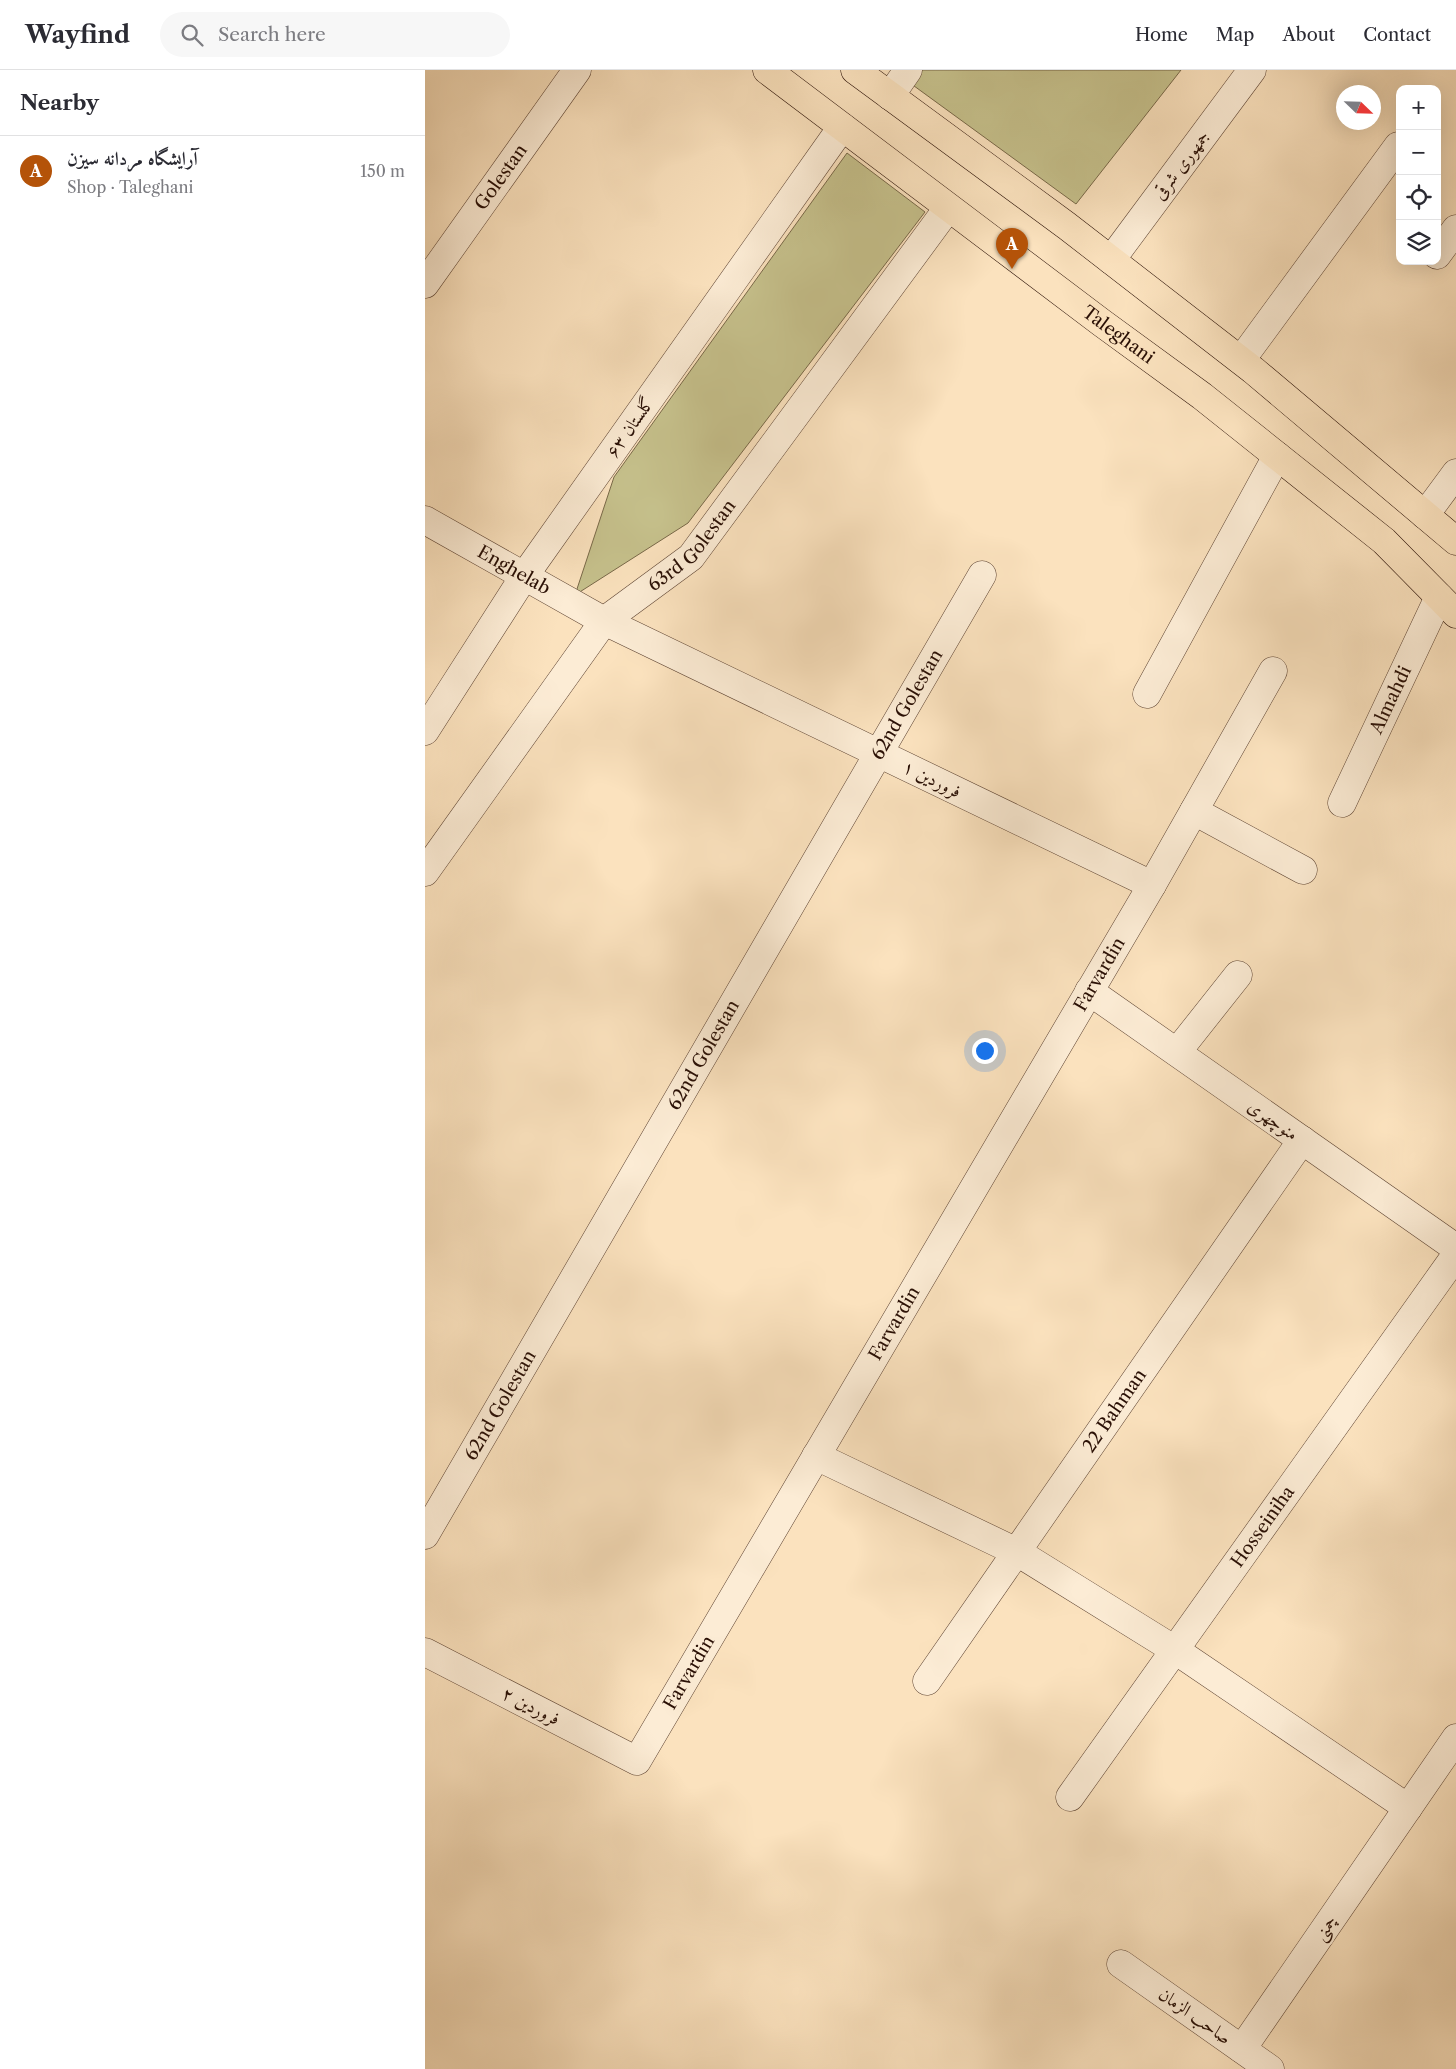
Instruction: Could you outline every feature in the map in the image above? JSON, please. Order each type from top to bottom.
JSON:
[{"type":"main road","name":"Taleghani","points":[[767,70],[1102,324],[1202,396],[1384,541],[1448,606]]},
{"type":"main road","points":[[855,70],[1111,260],[1241,360],[1456,541]]},
{"type":"street","name":"Golestan","points":[[425,284],[577,70]]},
{"type":"street","points":[[890,96],[909,70]]},
{"type":"street","name":"جمهوری شرقی","points":[[1111,260],[1252,70]]},
{"type":"street","name":"گلستان ۶۳","points":[[425,731],[525,575],[842,127]]},
{"type":"street","points":[[1241,360],[1396,149]]},
{"type":"street","name":"63rd Golestan","points":[[425,872],[605,621],[691,557],[948,208]]},
{"type":"street","points":[[1441,250],[1456,229]]},
{"type":"street","points":[[1147,694],[1277,456]]},
{"type":"street","points":[[1425,515],[1456,473]]},
{"type":"street","name":"Enghelab","points":[[425,520],[605,621]]},
{"type":"street","name":"62nd Golestan","points":[[425,1535],[982,575]]},
{"type":"street","name":"Almahdi","points":[[1342,803],[1448,606]]},
{"type":"street","name":"فروردین ۱","points":[[605,621],[1152,885]]},
{"type":"street","name":"Farvardin","points":[[637,1761],[1152,885],[1273,671]]},
{"type":"street","points":[[1194,811],[1303,870]]},
{"type":"street","points":[[1177,1052],[1238,975]]},
{"type":"street","name":"منوچهری","points":[[1089,991],[1456,1248]]},
{"type":"street","name":"22 Bahman","points":[[927,1681],[1302,1140]]},
{"type":"street","name":"Hosseiniha","points":[[1070,1797],[1456,1255]]},
{"type":"street","points":[[816,1456],[1017,1552],[1175,1650],[1407,1808]]},
{"type":"street","name":"فروردین ۲","points":[[425,1652],[637,1761]]},
{"type":"street","name":"چمنی","points":[[1242,2049],[1456,1738]]},
{"type":"street","name":"صاحب الزمان","points":[[1121,1964],[1270,2069]]},
{"type":"shaded area","points":[[920,70],[1181,70],[1076,204],[910,83]]},
{"type":"shaded area","points":[[847,153],[925,212],[688,523],[575,595],[614,477]]},
{"type":"place","name":"آرایشگاه مردانه سیزن","points":[[1012,269]]}]
